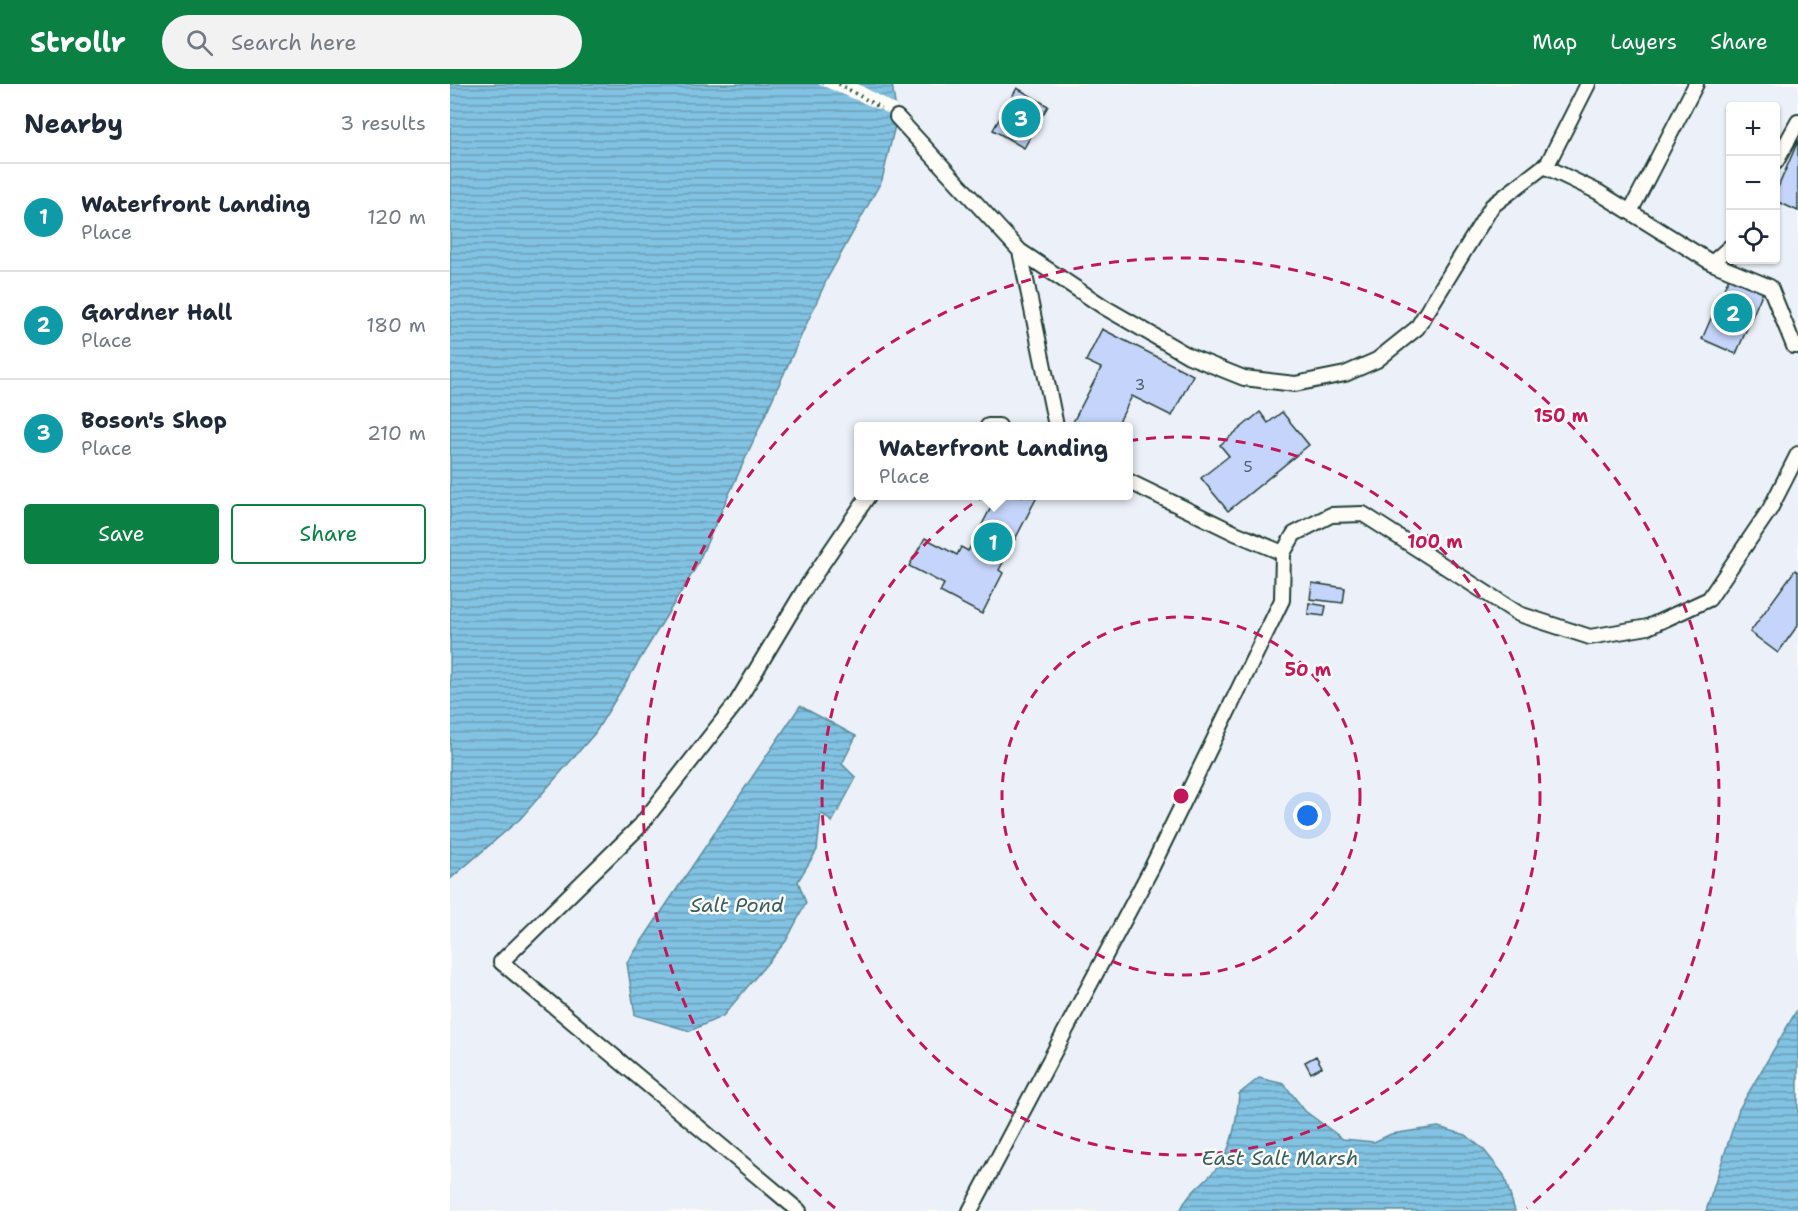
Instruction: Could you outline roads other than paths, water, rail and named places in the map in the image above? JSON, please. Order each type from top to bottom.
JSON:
[{"type":"lane","points":[[897,117],[1020,251],[1104,307],[1189,356],[1244,378],[1295,384],[1345,374],[1377,360],[1417,328],[1492,206],[1548,163],[1588,84]]},
{"type":"lane","points":[[1630,212],[1696,84]]},
{"type":"lane","points":[[1779,156],[1798,122]]},
{"type":"lane","points":[[1544,166],[1598,192],[1712,263],[1770,287],[1794,346],[1798,346]]},
{"type":"lane","points":[[1020,251],[1055,422]]},
{"type":"lane","points":[[1712,263],[1726,251]]},
{"type":"lane","points":[[970,1211],[1151,869],[1282,600],[1283,553],[1294,534],[1331,515],[1363,514],[1519,614],[1590,637],[1648,627],[1709,599],[1770,509],[1798,454]]},
{"type":"lane","points":[[1133,483],[1235,533],[1283,553]]},
{"type":"lane","points":[[799,1211],[501,962],[640,826],[737,702],[803,592],[865,500]]},
{"type":"water","points":[[450,84],[892,84],[897,117],[882,180],[827,279],[695,569],[595,733],[520,819],[450,879]]},
{"type":"water","name":"Salt Pond","points":[[800,706],[856,736],[842,764],[856,778],[832,822],[821,813],[817,850],[798,881],[806,903],[786,941],[723,1016],[690,1031],[635,1015],[627,963]]},
{"type":"water","points":[[1798,1008],[1798,1211],[1706,1211],[1739,1109]]},
{"type":"water","name":"East Salt Marsh","points":[[1259,1078],[1284,1084],[1305,1111],[1343,1139],[1374,1142],[1391,1134],[1438,1127],[1466,1135],[1484,1150],[1504,1175],[1515,1211],[1180,1211],[1189,1196],[1214,1172],[1224,1158],[1233,1135],[1239,1094]]},
{"type":"place","name":"Boson's Shop","points":[[1021,118]]},
{"type":"place","name":"Gardner Hall","points":[[1733,313]]},
{"type":"place","name":"Waterfront Landing","points":[[993,542]]}]
